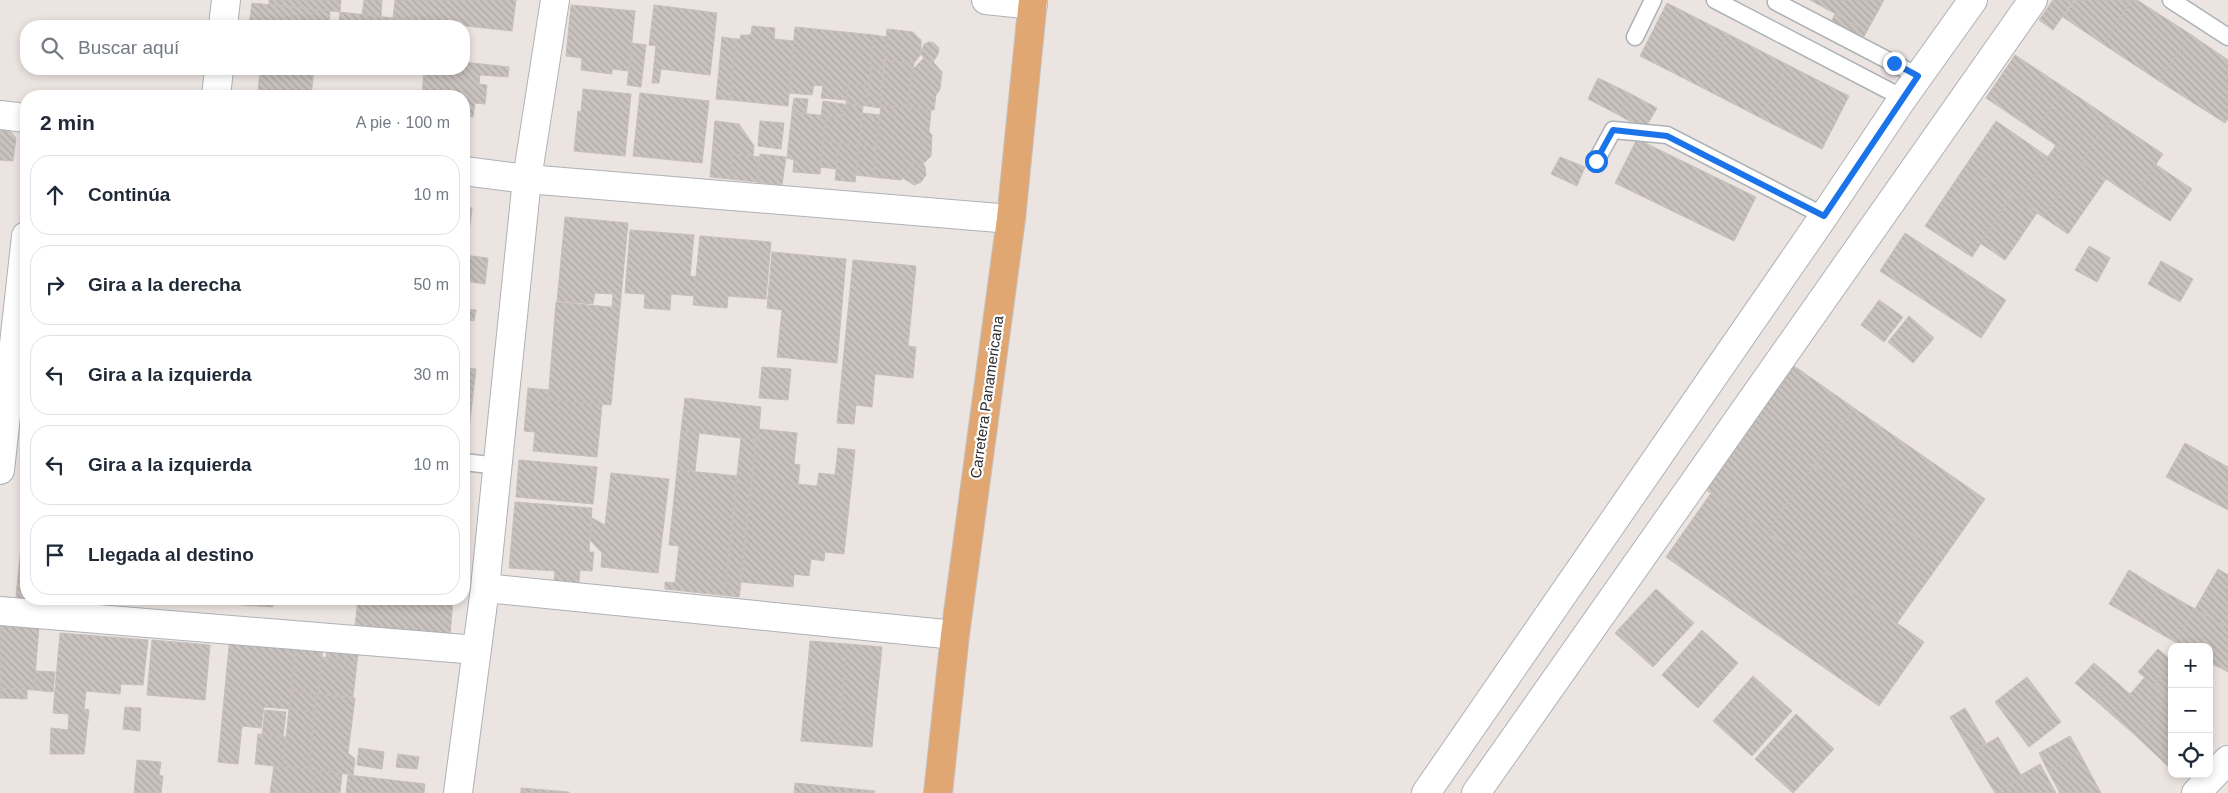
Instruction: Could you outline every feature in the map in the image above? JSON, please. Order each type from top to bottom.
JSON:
[{"type":"main road","name":"Carretera Panamericana","points":[[938,793],[955,635],[1011,219],[1033,2]]},
{"type":"street","points":[[224,20],[226,0]]},
{"type":"street","points":[[458,793],[485,588],[527,179],[555,0]]},
{"type":"street","points":[[986,0],[1033,2]]},
{"type":"street","points":[[1426,793],[1972,0]]},
{"type":"street","points":[[1476,793],[2032,0]]},
{"type":"street","points":[[217,90],[218,75]]},
{"type":"street","points":[[0,115],[20,117]]},
{"type":"street","points":[[470,172],[527,179],[1011,219]]},
{"type":"street","points":[[0,470],[20,290]]},
{"type":"street","points":[[485,588],[955,635]]},
{"type":"street","points":[[0,611],[477,650]]},
{"type":"street","points":[[2196,793],[2228,760]]},
{"type":"lane","points":[[1635,37],[1653,0]]},
{"type":"lane","points":[[1715,0],[1903,98]]},
{"type":"lane","points":[[1777,0],[1776,2],[1918,76]]},
{"type":"lane","points":[[2171,0],[2228,37]]},
{"type":"lane","points":[[1596,161],[1613,130],[1667,136],[1824,216]]},
{"type":"lane","points":[[470,463],[498,466]]},
{"type":"building","points":[[269,0],[341,0],[340,12],[269,4]]},
{"type":"building","points":[[364,0],[382,0],[381,16],[362,15]]},
{"type":"building","points":[[395,0],[516,0],[512,31],[470,26],[470,20],[411,20],[393,18]]},
{"type":"building","points":[[1810,0],[1884,0],[1867,31]]},
{"type":"building","points":[[2053,0],[2074,0],[2053,30],[2039,20]]},
{"type":"building","points":[[2075,0],[2132,0],[2103,44],[2063,17]]},
{"type":"building","points":[[2132,0],[2137,0],[2190,34],[2159,81],[2103,44]]},
{"type":"building","points":[[252,3],[330,11],[329,20],[250,20]]},
{"type":"building","points":[[1667,3],[1728,34],[1701,87],[1640,56]]},
{"type":"building","points":[[571,5],[635,11],[629,71],[612,69],[612,74],[581,70],[582,58],[566,56]]},
{"type":"building","points":[[654,5],[717,13],[710,75],[661,69],[659,83],[652,83],[656,46],[649,45]]},
{"type":"building","points":[[340,12],[384,17],[384,20],[339,20]]},
{"type":"building","points":[[1835,14],[1867,31],[1860,43],[1829,26]]},
{"type":"building","points":[[384,17],[412,20],[384,20]]},
{"type":"building","points":[[752,26],[775,28],[774,39],[794,41],[788,106],[730,100],[736,39],[740,39],[741,35],[751,35]]},
{"type":"building","points":[[795,27],[874,35],[869,85],[848,84],[846,100],[821,98],[823,86],[814,85],[812,95],[789,93]]},
{"type":"building","points":[[887,29],[913,32],[921,40],[921,54],[914,63],[885,60]]},
{"type":"building","points":[[1728,34],[1788,65],[1761,118],[1701,87]]},
{"type":"building","points":[[2190,34],[2228,60],[2228,119],[2225,123],[2159,81]]},
{"type":"building","points":[[874,35],[887,37],[883,70],[871,69]]},
{"type":"building","points":[[722,37],[736,39],[730,100],[716,99]]},
{"type":"building","points":[[632,43],[646,45],[641,87],[627,85]]},
{"type":"building","points":[[934,43],[939,48],[933,62],[924,58],[921,54],[924,44]]},
{"type":"building","points":[[2015,55],[2065,88],[2035,131],[1986,98]]},
{"type":"building","points":[[924,58],[933,62],[942,72],[940,89],[936,95],[934,110],[907,108],[912,70]]},
{"type":"building","points":[[885,60],[914,63],[907,108],[880,105]]},
{"type":"building","points":[[470,63],[509,67],[508,77],[480,75],[479,84],[487,85],[485,104],[475,103],[473,117],[470,117],[470,90],[422,90],[424,75],[470,75]]},
{"type":"building","points":[[1788,65],[1849,96],[1822,149],[1761,118]]},
{"type":"building","points":[[871,69],[883,70],[880,108],[867,106]]},
{"type":"building","points":[[259,75],[313,75],[312,90],[258,90]]},
{"type":"building","points":[[1598,78],[1631,94],[1619,115],[1588,99]]},
{"type":"building","points":[[848,84],[869,85],[867,106],[846,104]]},
{"type":"building","points":[[2065,88],[2111,119],[2081,162],[2035,131]]},
{"type":"building","points":[[583,89],[631,94],[625,156],[574,151],[578,111],[581,112]]},
{"type":"building","points":[[640,93],[709,101],[702,163],[633,156]]},
{"type":"building","points":[[1631,94],[1657,108],[1644,130],[1619,115]]},
{"type":"building","points":[[794,98],[808,99],[806,114],[792,112]]},
{"type":"building","points":[[823,101],[843,104],[842,118],[821,116]]},
{"type":"building","points":[[843,104],[863,106],[859,145],[823,141],[826,116],[842,118]]},
{"type":"building","points":[[881,105],[931,110],[929,132],[932,135],[931,156],[923,164],[910,163],[906,158],[902,162],[908,171],[901,180],[873,177]]},
{"type":"building","points":[[792,112],[826,116],[820,174],[793,172],[794,160],[787,158]]},
{"type":"building","points":[[863,113],[880,115],[876,147],[859,145]]},
{"type":"building","points":[[2111,119],[2163,154],[2133,197],[2081,162]]},
{"type":"building","points":[[715,121],[739,124],[754,146],[753,156],[732,154],[730,179],[710,177]]},
{"type":"building","points":[[760,121],[784,123],[781,149],[758,146]]},
{"type":"building","points":[[1996,121],[2048,157],[2018,200],[1966,165]]},
{"type":"building","points":[[0,125],[6,126],[16,138],[13,161],[0,160]]},
{"type":"building","points":[[1637,139],[1756,197],[1734,241],[1615,183]]},
{"type":"building","points":[[823,141],[839,143],[836,169],[820,167]]},
{"type":"building","points":[[839,143],[859,145],[855,182],[835,180]]},
{"type":"building","points":[[859,145],[876,147],[873,177],[856,175]]},
{"type":"building","points":[[2056,145],[2081,162],[2043,217],[2018,200]]},
{"type":"building","points":[[732,154],[759,157],[757,182],[730,179]]},
{"type":"building","points":[[760,154],[786,157],[782,185],[757,182]]},
{"type":"building","points":[[1560,157],[1585,167],[1577,186],[1551,174]]},
{"type":"building","points":[[906,158],[910,163],[923,164],[925,167],[926,175],[921,182],[914,185],[903,178],[908,171],[902,162]]},
{"type":"building","points":[[2081,162],[2106,179],[2068,234],[2043,217]]},
{"type":"building","points":[[2155,164],[2192,189],[2170,221],[2133,197]]},
{"type":"building","points":[[1966,165],[2012,196],[1972,257],[1925,226]]},
{"type":"building","points":[[2012,196],[2037,213],[2005,260],[1980,243]]},
{"type":"building","points":[[470,208],[472,208],[470,225]]},
{"type":"building","points":[[565,217],[628,223],[620,308],[612,307],[613,294],[595,293],[593,304],[557,301]]},
{"type":"building","points":[[630,230],[694,235],[690,276],[696,277],[694,296],[671,294],[670,310],[644,308],[645,294],[625,293]]},
{"type":"building","points":[[1905,233],[2006,300],[1981,338],[1880,271]]},
{"type":"building","points":[[700,236],[771,242],[766,299],[728,296],[727,308],[693,305]]},
{"type":"building","points":[[2089,246],[2110,258],[2097,282],[2075,270]]},
{"type":"building","points":[[772,252],[846,259],[837,363],[777,357],[782,310],[767,308]]},
{"type":"building","points":[[470,256],[488,258],[485,284],[470,282]]},
{"type":"building","points":[[853,260],[916,266],[908,346],[916,347],[913,378],[875,374],[872,407],[856,405],[854,424],[837,423]]},
{"type":"building","points":[[2161,261],[2193,279],[2180,302],[2148,284]]},
{"type":"building","points":[[1879,300],[1903,317],[1884,342],[1861,325]]},
{"type":"building","points":[[556,302],[620,308],[611,405],[548,400]]},
{"type":"building","points":[[470,309],[476,310],[474,321],[470,320]]},
{"type":"building","points":[[1909,316],[1934,338],[1913,363],[1888,342]]},
{"type":"building","points":[[1787,361],[1854,408],[1767,532],[1699,485]]},
{"type":"building","points":[[762,367],[791,369],[788,400],[759,398]]},
{"type":"building","points":[[470,368],[476,369],[470,420]]},
{"type":"building","points":[[528,388],[549,390],[548,400],[602,405],[597,457],[533,451],[535,432],[524,431]]},
{"type":"building","points":[[685,398],[761,407],[758,440],[681,431]]},
{"type":"building","points":[[1854,408],[1985,499],[1945,556],[1814,465]]},
{"type":"building","points":[[759,429],[797,433],[794,464],[800,465],[798,484],[817,486],[819,473],[835,475],[838,448],[855,450],[844,554],[825,552],[824,561],[811,559],[809,576],[794,574],[793,587],[740,582],[756,439],[758,440]]},
{"type":"building","points":[[681,431],[699,433],[695,471],[677,470]]},
{"type":"building","points":[[741,438],[756,439],[740,591],[725,589]]},
{"type":"building","points":[[2185,443],[2228,467],[2228,510],[2166,477]]},
{"type":"building","points":[[519,460],[597,467],[593,504],[516,497]]},
{"type":"building","points":[[1814,465],[1945,556],[1897,623],[1767,532]]},
{"type":"building","points":[[677,470],[738,476],[725,589],[740,591],[739,597],[665,589],[665,582],[675,583],[679,546],[669,545]]},
{"type":"building","points":[[611,473],[669,479],[658,573],[601,567],[602,553],[590,540],[592,518],[605,525]]},
{"type":"building","points":[[1711,493],[1924,642],[1879,706],[1666,557]]},
{"type":"building","points":[[515,502],[592,508],[589,552],[594,552],[592,571],[580,570],[578,593],[553,591],[555,571],[509,568]]},
{"type":"building","points":[[20,557],[20,576],[18,576]]},
{"type":"building","points":[[2218,569],[2228,575],[2228,628],[2195,609]]},
{"type":"building","points":[[2129,570],[2158,588],[2139,621],[2109,604]]},
{"type":"building","points":[[18,576],[20,576],[20,605],[74,605],[73,613],[15,607]]},
{"type":"building","points":[[2158,588],[2195,609],[2175,642],[2139,621]]},
{"type":"building","points":[[1656,589],[1694,623],[1653,667],[1615,633]]},
{"type":"building","points":[[77,605],[110,605],[110,611],[77,608]]},
{"type":"building","points":[[243,605],[273,605],[273,607]]},
{"type":"building","points":[[357,605],[453,605],[450,636],[355,626]]},
{"type":"building","points":[[2195,609],[2228,628],[2228,672],[2213,664],[2213,643],[2175,642]]},
{"type":"building","points":[[0,624],[39,626],[34,690],[0,688]]},
{"type":"building","points":[[1702,630],[1738,663],[1698,708],[1662,675]]},
{"type":"building","points":[[60,633],[148,640],[143,685],[121,684],[120,694],[86,691],[84,709],[89,710],[84,754],[50,754],[51,728],[68,730],[69,714],[53,713]]},
{"type":"building","points":[[230,636],[296,643],[289,709],[264,707],[261,728],[242,726],[238,764],[218,762]]},
{"type":"building","points":[[152,640],[210,645],[205,700],[147,695]]},
{"type":"building","points":[[810,641],[847,644],[838,744],[801,741]]},
{"type":"building","points":[[296,643],[323,645],[318,694],[291,691]]},
{"type":"building","points":[[847,644],[882,647],[872,747],[838,744]]},
{"type":"building","points":[[328,645],[359,649],[357,662],[326,658]]},
{"type":"building","points":[[2158,649],[2168,658],[2168,669],[2154,685],[2138,672]]},
{"type":"building","points":[[322,657],[357,662],[353,697],[318,694]]},
{"type":"building","points":[[2094,663],[2113,679],[2095,700],[2075,683]]},
{"type":"building","points":[[2168,669],[2168,697],[2154,685]]},
{"type":"building","points":[[36,671],[55,672],[53,692],[34,690]]},
{"type":"building","points":[[1753,676],[1792,711],[1752,756],[1713,721]]},
{"type":"building","points":[[2027,677],[2061,722],[2029,747],[1995,702]]},
{"type":"building","points":[[2145,677],[2168,697],[2135,735],[2112,715]]},
{"type":"building","points":[[2113,679],[2130,694],[2112,715],[2095,700]]},
{"type":"building","points":[[0,688],[27,690],[27,699],[0,698]]},
{"type":"building","points":[[291,691],[316,694],[315,712],[289,709]]},
{"type":"building","points":[[316,694],[355,698],[348,753],[355,759],[353,775],[309,769]]},
{"type":"building","points":[[2168,697],[2168,766],[2135,735]]},
{"type":"building","points":[[125,707],[141,708],[140,731],[123,729]]},
{"type":"building","points":[[1965,708],[1975,725],[1960,734],[1950,717]]},
{"type":"building","points":[[289,709],[315,712],[309,769],[283,767]]},
{"type":"building","points":[[265,710],[286,712],[283,737],[262,735]]},
{"type":"building","points":[[1796,714],[1834,749],[1793,793],[1755,759]]},
{"type":"building","points":[[1975,725],[1986,743],[1971,753],[1960,734]]},
{"type":"building","points":[[258,734],[286,737],[283,767],[255,764]]},
{"type":"building","points":[[2070,736],[2080,754],[2048,771],[2039,753]]},
{"type":"building","points":[[1998,737],[2022,777],[1995,793],[1971,753]]},
{"type":"building","points":[[359,748],[384,752],[382,769],[357,765]]},
{"type":"building","points":[[398,754],[419,757],[417,769],[396,767]]},
{"type":"building","points":[[2080,754],[2101,793],[2060,793],[2048,771]]},
{"type":"building","points":[[137,760],[161,762],[159,775],[163,776],[161,793],[134,793]]},
{"type":"building","points":[[2040,764],[2056,793],[2032,793],[2021,775]]},
{"type":"building","points":[[274,766],[316,770],[313,793],[270,793]]},
{"type":"building","points":[[316,770],[342,774],[340,793],[313,793]]},
{"type":"building","points":[[348,775],[425,784],[424,793],[346,793]]},
{"type":"building","points":[[2022,777],[2032,793],[1995,793]]},
{"type":"building","points":[[795,783],[875,791],[874,793],[794,793]]},
{"type":"building","points":[[521,788],[569,792],[569,793],[521,793]]},
{"type":"route","points":[[1596,161],[1613,130],[1667,136],[1824,216],[1918,76],[1894,63]]}]
